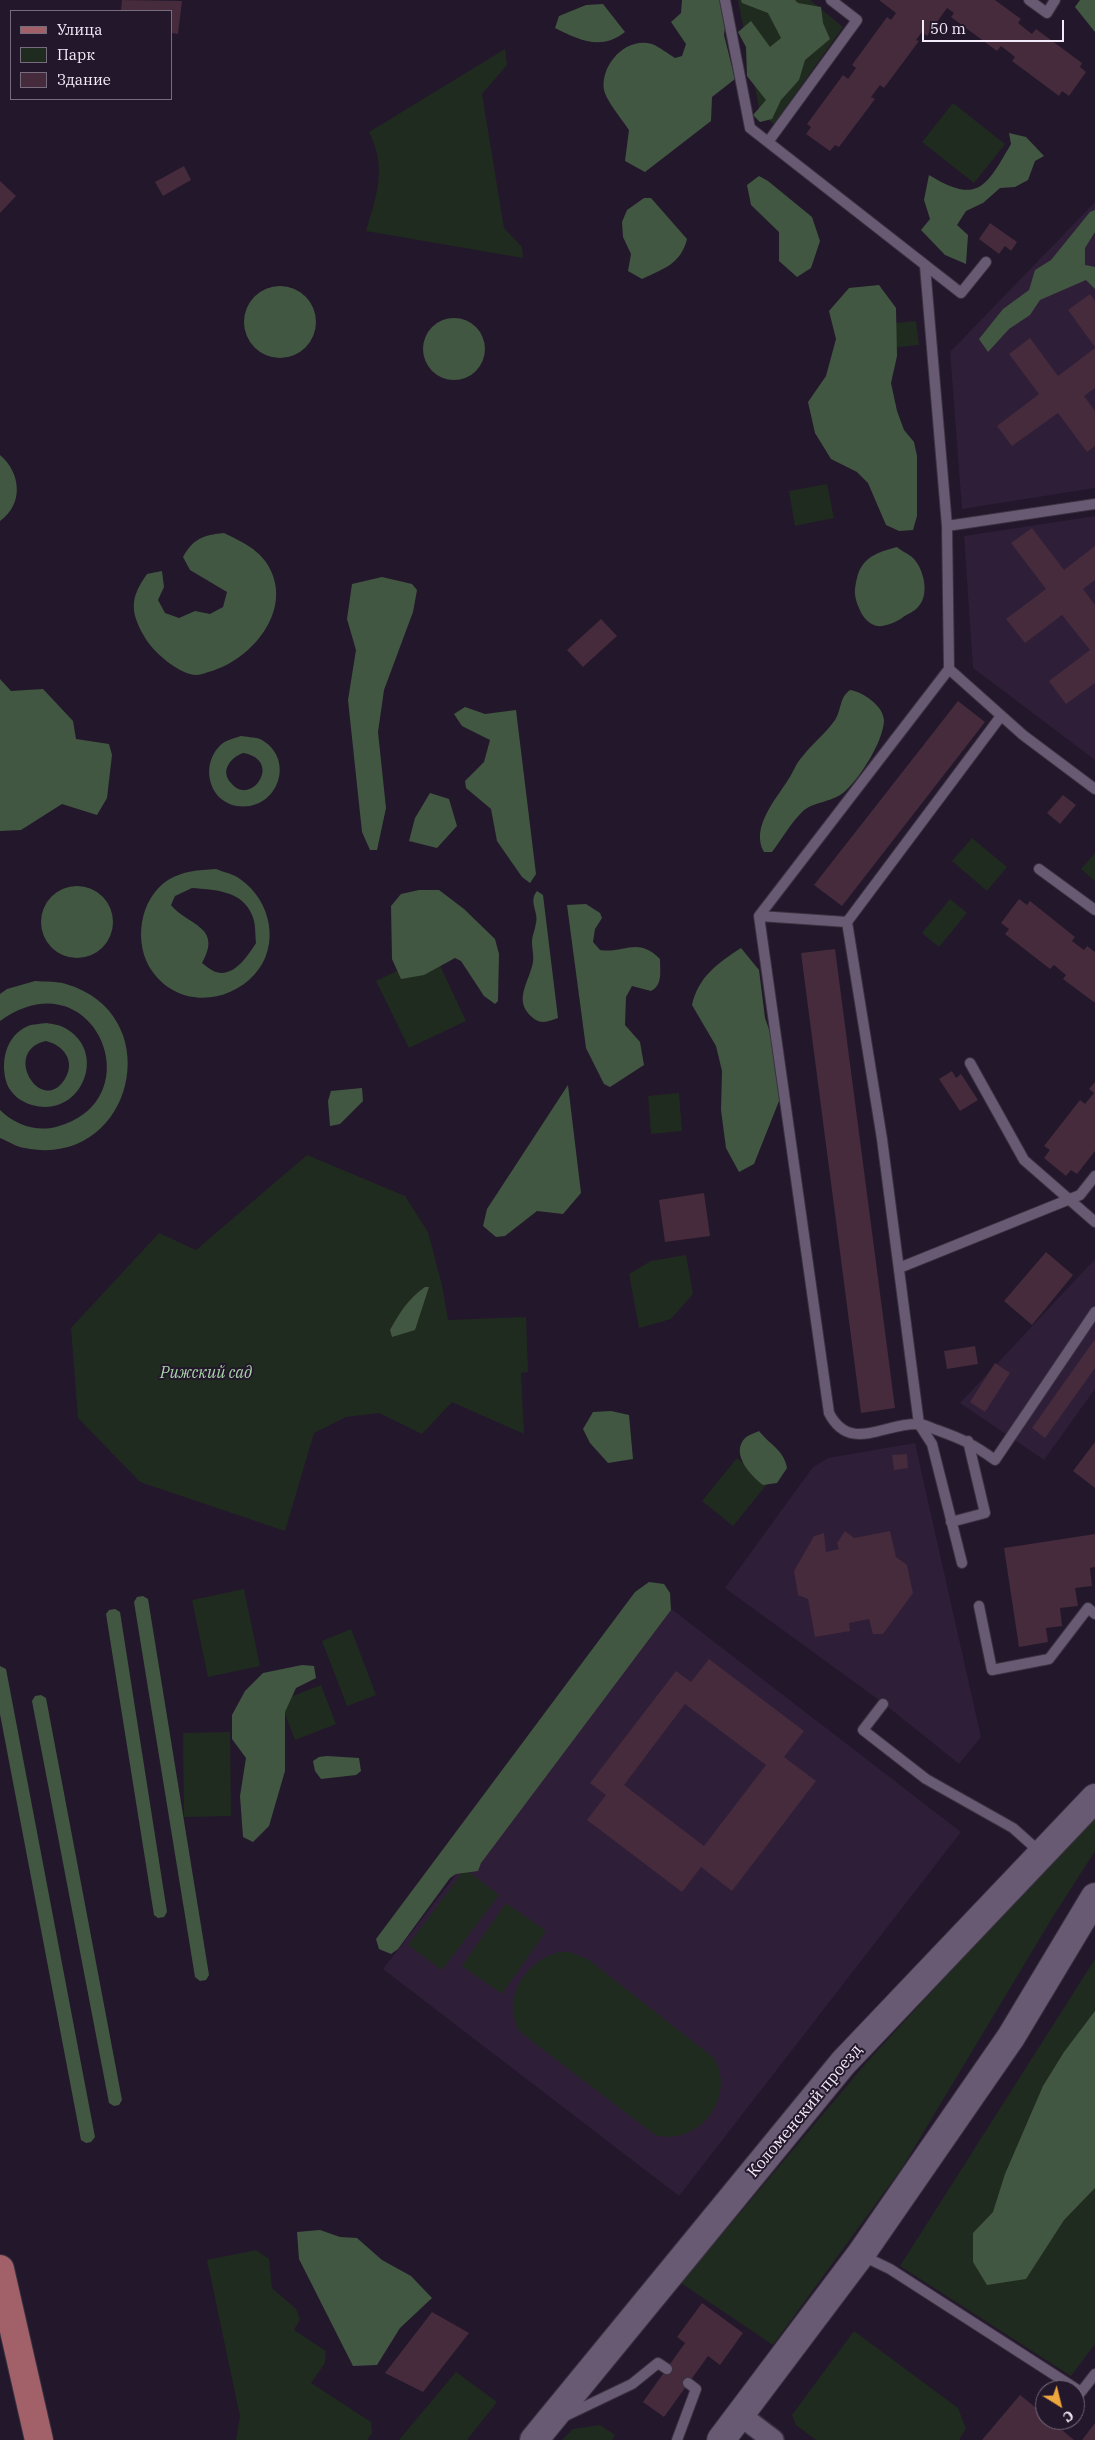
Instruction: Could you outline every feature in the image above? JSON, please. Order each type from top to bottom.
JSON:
[{"type":"main road","name":"Коломенский проезд","points":[[542,2435],[843,2063],[1095,1798]]},
{"type":"main road","points":[[721,2440],[860,2254],[1011,2037],[1095,1896]]},
{"type":"main road","points":[[0,2269],[39,2440]]},
{"type":"street","points":[[740,2415],[773,2440]]},
{"type":"lane","points":[[725,0],[750,128],[961,293],[986,262]]},
{"type":"lane","points":[[768,142],[857,20],[831,0]]},
{"type":"lane","points":[[1029,0],[1047,14],[1055,0]]},
{"type":"lane","points":[[925,266],[947,526],[949,669],[759,916],[829,1413],[833,1421],[843,1431],[854,1435],[919,1424],[968,1440],[995,1460],[1095,1312]]},
{"type":"lane","points":[[947,526],[1095,504]]},
{"type":"lane","points":[[949,669],[1022,735],[1095,789]]},
{"type":"lane","points":[[962,1563],[932,1444],[919,1424],[882,1139],[847,922],[1002,716]]},
{"type":"lane","points":[[1039,869],[1095,910]]},
{"type":"lane","points":[[759,916],[847,922]]},
{"type":"lane","points":[[970,1064],[1024,1160],[1095,1222]]},
{"type":"lane","points":[[899,1268],[1080,1195],[1095,1176]]},
{"type":"lane","points":[[951,1522],[985,1513],[968,1440]]},
{"type":"lane","points":[[979,1606],[992,1670],[1049,1659],[1088,1608],[1095,1614]]},
{"type":"lane","points":[[884,1704],[863,1730],[926,1779],[1013,1828],[1042,1853]]},
{"type":"lane","points":[[860,2254],[890,2269],[1081,2392],[1095,2374]]},
{"type":"lane","points":[[542,2435],[632,2384],[658,2363],[667,2369]]},
{"type":"lane","points":[[677,2440],[696,2389],[688,2383]]},
{"type":"shaded area","points":[[1095,202],[1095,488],[962,509],[950,352]]},
{"type":"shaded area","points":[[1095,516],[1095,760],[973,668],[964,536]]},
{"type":"shaded area","points":[[1095,1259],[1095,1389],[1044,1460],[960,1403]]},
{"type":"shaded area","points":[[915,1443],[981,1737],[959,1764],[883,1703],[725,1588],[813,1467],[828,1458]]},
{"type":"shaded area","points":[[665,1604],[961,1832],[679,2196],[383,1969]]},
{"type":"green space","points":[[682,0],[720,0],[727,11],[724,35],[735,79],[712,97],[711,121],[645,172],[625,161],[629,130],[604,90],[606,71],[611,62],[624,48],[633,44],[652,44],[675,58],[682,56],[686,44],[671,22],[681,13]]},
{"type":"green space","points":[[738,0],[810,0],[843,27],[774,124],[760,113]]},
{"type":"green space","points":[[741,0],[795,0],[798,3],[821,7],[823,23],[830,39],[805,60],[799,80],[781,100],[772,119],[760,122],[753,115],[766,100],[747,76],[746,47],[738,32],[751,21],[770,47],[781,38],[768,13],[742,3]]},
{"type":"green space","points":[[1080,0],[1095,0],[1095,32],[1075,7]]},
{"type":"green space","points":[[603,4],[625,32],[616,38],[607,41],[590,42],[555,28],[559,16],[586,5]]},
{"type":"green space","points":[[505,49],[507,65],[482,94],[504,228],[522,247],[523,258],[366,231],[377,193],[379,169],[378,157],[369,132]]},
{"type":"green space","points":[[953,103],[1005,144],[974,183],[922,142]]},
{"type":"green space","points":[[1009,133],[1026,137],[1044,156],[1035,161],[1028,180],[1015,187],[1000,188],[983,203],[966,211],[957,225],[968,235],[966,264],[945,255],[921,230],[930,219],[924,200],[929,175],[959,189],[970,190],[979,187],[995,171],[1011,144]]},
{"type":"green space","points":[[759,176],[768,181],[812,217],[820,241],[811,268],[797,277],[779,261],[779,232],[751,205],[747,185]]},
{"type":"green space","points":[[644,198],[651,198],[687,239],[676,260],[664,269],[642,279],[628,271],[631,254],[623,237],[622,222],[627,210]]},
{"type":"green space","points":[[1095,210],[1095,232],[1085,248],[1085,265],[1095,267],[1095,289],[1086,280],[1040,300],[1030,315],[1009,329],[988,352],[979,339],[1003,309],[1029,290],[1035,270],[1051,260],[1090,212]]},
{"type":"green space","points":[[879,285],[896,308],[897,356],[891,383],[897,411],[904,430],[914,442],[917,456],[917,516],[913,530],[899,531],[886,525],[868,483],[857,472],[831,459],[815,433],[808,402],[826,376],[836,339],[829,311],[849,288]]},
{"type":"green space","points":[[280,286],[300,292],[310,302],[316,322],[310,342],[300,352],[280,358],[260,352],[250,342],[244,322],[250,302],[260,292]]},
{"type":"green space","points":[[454,318],[466,321],[476,327],[482,337],[485,349],[482,361],[476,371],[466,377],[454,380],[442,377],[432,371],[426,361],[423,349],[426,337],[432,327],[442,321]]},
{"type":"green space","points":[[916,321],[919,345],[888,348],[886,324]]},
{"type":"green space","points":[[0,455],[12,471],[16,479],[17,488],[13,506],[0,521]]},
{"type":"green space","points":[[827,484],[834,518],[795,526],[789,491]]},
{"type":"green space","points":[[224,533],[250,547],[266,562],[275,585],[276,601],[272,617],[264,632],[241,656],[227,665],[212,671],[199,675],[190,674],[174,667],[148,642],[136,619],[134,612],[135,598],[137,590],[147,574],[162,571],[164,587],[158,600],[165,613],[179,618],[195,611],[210,614],[223,607],[227,592],[190,570],[183,557],[199,539]]},
{"type":"green space","points":[[897,547],[917,563],[923,575],[924,596],[922,602],[912,612],[894,623],[877,626],[866,619],[859,608],[855,593],[857,578],[863,565],[872,556]]},
{"type":"green space","points":[[382,577],[412,584],[417,590],[413,612],[384,690],[378,732],[386,808],[377,850],[370,850],[362,832],[348,700],[356,650],[347,619],[352,584]]},
{"type":"green space","points":[[0,679],[11,691],[43,689],[73,721],[76,739],[109,744],[112,755],[107,798],[97,815],[62,804],[21,830],[0,831]]},
{"type":"green space","points":[[850,690],[866,697],[881,710],[884,721],[883,730],[875,750],[863,770],[843,793],[806,809],[794,821],[772,852],[764,852],[760,833],[766,814],[800,759],[835,720],[842,700]]},
{"type":"green space","points":[[465,707],[485,714],[516,710],[536,874],[530,883],[522,877],[497,841],[491,809],[466,788],[465,781],[484,762],[490,740],[462,726],[454,714]]},
{"type":"green space","points":[[241,736],[260,739],[271,748],[278,758],[280,770],[278,782],[272,792],[263,801],[251,806],[237,806],[224,801],[215,792],[209,773],[211,760],[218,748],[223,743]],"holes":[[[243,753],[255,757],[261,764],[260,780],[247,790],[239,789],[231,783],[226,774],[228,765],[234,758]]]},
{"type":"green space","points":[[430,793],[449,799],[457,826],[437,848],[409,841],[415,818]]},
{"type":"green space","points":[[972,838],[1007,867],[987,891],[952,861]]},
{"type":"green space","points":[[1095,853],[1095,881],[1081,869]]},
{"type":"green space","points":[[216,869],[240,879],[251,888],[259,899],[269,924],[268,951],[254,975],[243,985],[217,996],[203,998],[189,996],[175,991],[163,983],[152,971],[142,948],[142,923],[145,910],[151,898],[158,888],[168,880],[191,871]],"holes":[[[192,888],[218,891],[234,896],[242,901],[253,918],[256,943],[240,964],[229,972],[216,972],[202,963],[207,951],[208,941],[206,934],[171,905],[175,896]]]},
{"type":"green space","points":[[77,886],[97,892],[107,902],[113,922],[107,942],[97,952],[77,958],[57,952],[47,942],[41,922],[47,902],[57,892]]},
{"type":"green space","points":[[419,890],[439,890],[464,909],[495,939],[499,954],[498,1001],[495,1004],[484,996],[461,961],[455,958],[424,975],[401,979],[392,959],[391,906],[401,894]]},
{"type":"green space","points":[[537,891],[543,895],[558,1018],[546,1022],[536,1020],[527,1012],[523,998],[533,962],[532,940],[537,919],[533,899]]},
{"type":"green space","points":[[950,899],[967,913],[939,947],[922,933]]},
{"type":"green space","points":[[586,904],[600,913],[602,918],[595,929],[593,942],[600,950],[609,951],[630,947],[644,948],[660,959],[660,977],[655,988],[651,991],[632,986],[626,997],[625,1025],[640,1042],[644,1065],[610,1087],[604,1084],[586,1048],[567,905]]},
{"type":"green space","points":[[741,948],[759,970],[765,1018],[773,1041],[781,1096],[754,1164],[739,1172],[726,1148],[721,1110],[722,1071],[716,1046],[692,1005],[699,986],[710,972],[724,959]]},
{"type":"green space","points":[[434,953],[466,1021],[409,1048],[376,981]]},
{"type":"green space","points":[[35,981],[66,984],[99,1001],[119,1026],[127,1055],[125,1086],[113,1114],[91,1136],[62,1149],[25,1148],[0,1138],[0,1110],[20,1124],[35,1128],[51,1128],[59,1126],[88,1111],[103,1088],[107,1063],[100,1038],[84,1017],[62,1005],[33,1005],[0,1021],[0,994],[7,989]]},
{"type":"green space","points":[[47,1023],[65,1028],[78,1039],[85,1052],[87,1067],[83,1081],[76,1093],[64,1102],[49,1107],[32,1105],[17,1097],[7,1084],[4,1067],[6,1051],[14,1036],[28,1026]],"holes":[[[46,1041],[52,1043],[66,1054],[69,1065],[66,1077],[57,1088],[47,1090],[37,1087],[30,1078],[26,1068],[26,1057],[33,1047]]]},
{"type":"green space","points":[[568,1085],[581,1193],[563,1214],[537,1211],[505,1236],[496,1237],[483,1226],[487,1209]]},
{"type":"green space","points":[[362,1088],[363,1101],[340,1124],[330,1126],[328,1101],[331,1091]]},
{"type":"green space","points":[[679,1093],[682,1131],[651,1134],[648,1096]]},
{"type":"green space","name":"Рижский сад","points":[[307,1155],[405,1196],[428,1232],[442,1285],[448,1320],[526,1317],[528,1372],[521,1373],[524,1434],[452,1402],[422,1434],[379,1413],[346,1417],[314,1433],[285,1531],[140,1482],[78,1418],[71,1328],[159,1233],[196,1250]]},
{"type":"green space","points":[[686,1255],[693,1294],[671,1319],[639,1328],[629,1274],[651,1261]]},
{"type":"green space","points":[[425,1287],[429,1287],[415,1330],[392,1337],[390,1330],[401,1312],[409,1301]]},
{"type":"green space","points":[[611,1411],[629,1415],[633,1459],[608,1463],[590,1443],[583,1429],[593,1412]]},
{"type":"green space","points":[[759,1431],[780,1452],[785,1462],[787,1468],[777,1483],[763,1485],[748,1470],[741,1458],[741,1444],[745,1438]]},
{"type":"green space","points":[[737,1458],[768,1483],[733,1526],[702,1501]]},
{"type":"green space","points":[[649,1582],[664,1584],[670,1593],[671,1610],[481,1863],[478,1871],[456,1874],[450,1878],[398,1949],[391,1954],[379,1949],[376,1939],[635,1592]]},
{"type":"green space","points":[[244,1589],[260,1666],[208,1677],[192,1600]]},
{"type":"green space","points":[[143,1596],[148,1599],[209,1975],[206,1980],[200,1981],[195,1977],[134,1602],[137,1597]]},
{"type":"green space","points":[[115,1609],[120,1612],[167,1912],[164,1917],[158,1918],[154,1915],[106,1614],[109,1610]]},
{"type":"green space","points":[[351,1629],[376,1695],[347,1706],[322,1641]]},
{"type":"green space","points":[[302,1665],[314,1666],[316,1678],[296,1688],[285,1712],[285,1771],[269,1826],[253,1842],[243,1837],[240,1796],[246,1758],[232,1739],[232,1715],[245,1691],[263,1673]]},
{"type":"green space","points":[[0,1666],[6,1669],[95,2137],[91,2142],[86,2143],[81,2140],[0,1714]]},
{"type":"green space","points":[[321,1685],[336,1724],[295,1740],[280,1701]]},
{"type":"green space","points":[[41,1695],[46,1698],[122,2100],[119,2105],[114,2106],[109,2103],[32,1701],[35,1696]]},
{"type":"green space","points":[[230,1732],[231,1816],[184,1817],[183,1733]]},
{"type":"green space","points":[[319,1757],[359,1758],[361,1771],[356,1775],[321,1779],[315,1771],[313,1761]]},
{"type":"green space","points":[[1095,1814],[1095,1851],[1054,1915],[902,2168],[773,2345],[681,2283],[866,2063]]},
{"type":"green space","points":[[465,1869],[499,1895],[442,1970],[408,1945]]},
{"type":"green space","points":[[506,1903],[546,1931],[502,1994],[462,1966]]},
{"type":"green space","points":[[559,1952],[570,1952],[589,1960],[714,2058],[720,2073],[721,2088],[717,2103],[710,2116],[699,2126],[686,2134],[671,2137],[655,2135],[520,2032],[513,2007],[519,1983],[535,1964]]},
{"type":"green space","points":[[1095,1959],[1095,2344],[1071,2376],[900,2266]]},
{"type":"green space","points":[[1095,2011],[1095,2188],[1064,2220],[1026,2279],[987,2285],[973,2262],[973,2233],[993,2212],[1005,2174],[1043,2086],[1064,2052]]},
{"type":"green space","points":[[320,2230],[340,2237],[357,2238],[382,2260],[411,2276],[432,2298],[400,2328],[377,2365],[353,2366],[299,2259],[297,2232]]},
{"type":"green space","points":[[256,2250],[269,2259],[272,2288],[296,2309],[300,2319],[294,2330],[326,2351],[325,2363],[311,2383],[371,2422],[372,2433],[367,2440],[236,2440],[240,2416],[207,2260]]},
{"type":"green space","points":[[854,2331],[958,2408],[966,2429],[959,2440],[816,2440],[796,2425],[792,2415]]},
{"type":"green space","points":[[456,2372],[497,2402],[467,2440],[399,2440]]},
{"type":"green space","points":[[600,2425],[615,2435],[612,2440],[562,2440],[573,2429]]},
{"type":"building","points":[[122,0],[182,1],[178,34],[172,33],[172,10],[121,10]]},
{"type":"building","points":[[879,0],[995,0],[1021,19],[1018,23],[1032,34],[1036,29],[1082,63],[1080,67],[1086,72],[1069,96],[1062,91],[1059,96],[1012,61],[1015,57],[1001,46],[997,51],[951,17],[954,13],[947,8],[927,36],[922,32],[916,40],[919,41],[884,88],[880,85],[871,97],[875,99],[839,147],[835,145],[830,151],[806,134],[811,127],[807,124],[843,75],[848,79],[856,68],[852,65],[887,17],[891,20],[896,13]]},
{"type":"building","points":[[184,166],[191,180],[163,196],[155,182]]},
{"type":"building","points":[[0,181],[16,196],[0,213]]},
{"type":"building","points":[[990,223],[1017,242],[1011,251],[1005,246],[999,254],[979,239]]},
{"type":"building","points":[[1090,294],[1095,301],[1095,347],[1068,310]]},
{"type":"building","points":[[1030,338],[1058,376],[1095,348],[1095,388],[1084,396],[1095,411],[1095,446],[1087,452],[1058,413],[1012,446],[997,426],[1039,394],[1009,354]]},
{"type":"building","points":[[1032,528],[1064,570],[1095,546],[1095,580],[1083,589],[1095,605],[1095,683],[1066,704],[1049,681],[1090,650],[1062,615],[1025,643],[1006,619],[1046,589],[1011,543]]},
{"type":"building","points":[[601,619],[617,636],[583,667],[567,650]]},
{"type":"building","points":[[958,701],[985,722],[842,906],[814,885]]},
{"type":"building","points":[[1063,795],[1076,805],[1060,824],[1047,813]]},
{"type":"building","points":[[1019,899],[1027,905],[1030,901],[1075,937],[1072,941],[1084,950],[1087,946],[1095,952],[1095,1003],[1063,979],[1066,975],[1054,965],[1050,969],[1005,934],[1009,929],[1001,923]]},
{"type":"building","points":[[835,949],[895,1408],[861,1413],[801,953]]},
{"type":"building","points":[[952,1071],[956,1078],[961,1074],[978,1100],[960,1111],[939,1079]]},
{"type":"building","points":[[1095,1082],[1095,1151],[1077,1174],[1071,1170],[1066,1176],[1044,1158],[1050,1150],[1044,1146],[1080,1100],[1085,1104],[1094,1093],[1089,1089]]},
{"type":"building","points":[[704,1193],[710,1236],[665,1242],[659,1200]]},
{"type":"building","points":[[1046,1252],[1073,1275],[1032,1325],[1004,1301]]},
{"type":"building","points":[[1095,1339],[1095,1368],[1045,1438],[1032,1428]]},
{"type":"building","points":[[975,1346],[978,1364],[947,1369],[944,1351]]},
{"type":"building","points":[[995,1363],[1010,1373],[985,1412],[970,1402]]},
{"type":"building","points":[[1095,1442],[1095,1488],[1073,1471]]},
{"type":"building","points":[[907,1454],[908,1468],[894,1470],[892,1455]]},
{"type":"building","points":[[845,1531],[854,1538],[890,1531],[896,1557],[907,1565],[913,1593],[883,1634],[873,1634],[869,1619],[849,1623],[850,1631],[815,1637],[808,1599],[798,1595],[794,1571],[814,1536],[824,1533],[826,1552],[839,1549],[837,1543]]},
{"type":"building","points":[[1095,1534],[1095,1567],[1090,1568],[1092,1586],[1075,1588],[1078,1606],[1060,1608],[1062,1626],[1046,1628],[1048,1642],[1019,1647],[1004,1548]]},
{"type":"building","points":[[709,1659],[804,1731],[784,1757],[816,1781],[732,1891],[701,1867],[682,1892],[587,1820],[606,1795],[590,1783],[676,1671],[691,1682]],"holes":[[[685,1704],[766,1765],[704,1846],[624,1785]]]},
{"type":"building","points":[[702,2303],[743,2333],[720,2365],[708,2356],[664,2417],[643,2402],[685,2343],[677,2337]]},
{"type":"building","points":[[432,2312],[469,2333],[423,2392],[385,2373]]},
{"type":"building","points":[[1020,2395],[1035,2407],[1035,2430],[1062,2430],[1074,2440],[982,2440]]},
{"type":"building","points":[[1095,2423],[1095,2440],[1082,2440]]}]
